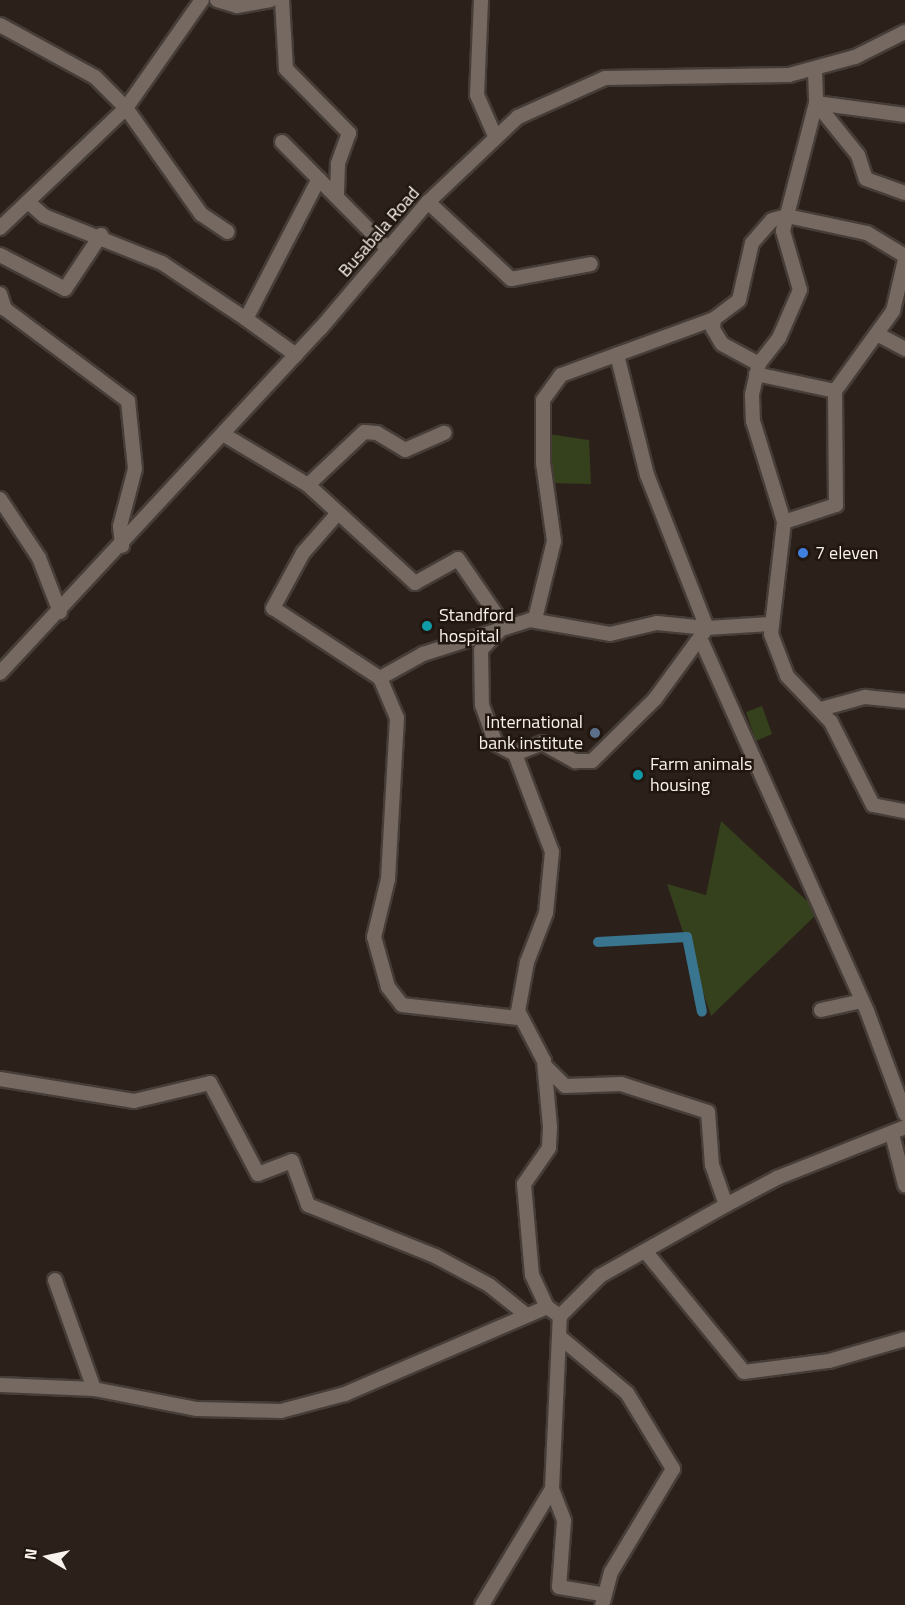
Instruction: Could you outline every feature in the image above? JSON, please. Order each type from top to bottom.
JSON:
[{"type":"street","points":[[0,228],[126,108],[202,0]]},
{"type":"street","points":[[217,0],[237,6],[270,0]]},
{"type":"street","points":[[282,0],[286,69],[349,133],[338,164],[337,196]]},
{"type":"street","points":[[481,0],[477,95],[495,136]]},
{"type":"street","points":[[0,25],[73,61],[126,108],[201,214],[228,232]]},
{"type":"street","name":"Busabala Road","points":[[0,674],[122,546],[296,355],[428,202],[495,136],[541,104],[605,78],[815,70],[905,32]]},
{"type":"street","points":[[815,70],[816,103],[787,216],[784,239],[800,290],[779,338],[758,369],[753,421],[784,522],[770,624],[787,676],[820,709],[873,806],[905,811]]},
{"type":"street","points":[[816,103],[905,115]]},
{"type":"street","points":[[816,103],[858,155],[866,179],[905,193]]},
{"type":"street","points":[[282,142],[388,249]]},
{"type":"street","points":[[246,318],[320,179]]},
{"type":"street","points":[[28,202],[44,216],[101,235],[162,263],[246,318],[296,355]]},
{"type":"street","points":[[428,202],[461,228],[494,269],[511,279],[591,264]]},
{"type":"street","points":[[535,619],[554,541],[543,463],[543,400],[561,375],[714,319],[739,300],[759,232],[787,216],[873,235],[905,258],[896,303],[877,334],[835,391],[836,505],[784,522]]},
{"type":"street","points":[[0,255],[65,290],[101,235]]},
{"type":"street","points":[[0,294],[5,309],[128,401],[135,469],[120,526],[122,546]]},
{"type":"street","points":[[714,319],[712,329],[722,344],[758,369],[835,391]]},
{"type":"street","points":[[877,334],[905,349]]},
{"type":"street","points":[[617,355],[647,476],[704,634],[862,1001],[905,1114]]},
{"type":"street","points":[[308,484],[364,432],[405,450],[444,433]]},
{"type":"street","points":[[223,434],[308,484],[365,541],[385,550],[415,583],[458,559],[504,626]]},
{"type":"street","points":[[0,499],[39,558],[60,612]]},
{"type":"street","points":[[338,513],[303,553],[273,608],[380,678],[397,717],[388,879],[374,937],[388,987],[402,1005],[518,1018]]},
{"type":"street","points":[[380,678],[423,654],[504,626],[535,619],[610,634],[657,623],[704,634],[770,624]]},
{"type":"street","points":[[504,626],[481,650],[480,693],[496,744],[515,754],[550,840],[553,862],[546,914],[527,962],[518,1018],[545,1066],[565,1086],[621,1084],[708,1112],[715,1180],[726,1205]]},
{"type":"street","points":[[515,754],[542,744],[576,761],[592,761],[655,699],[704,634]]},
{"type":"street","points":[[820,709],[865,696],[905,701]]},
{"type":"street","points":[[821,1010],[862,1001]]},
{"type":"street","points":[[545,1066],[549,1148],[524,1184],[532,1275],[547,1307],[560,1316]]},
{"type":"street","points":[[0,1079],[134,1101],[210,1083],[258,1174],[292,1161],[308,1204],[435,1256],[489,1285],[524,1313]]},
{"type":"street","points":[[561,1338],[627,1393],[673,1469],[647,1504],[601,1600],[559,1587],[564,1521],[552,1490],[561,1338],[560,1316],[600,1276],[726,1205],[777,1178],[899,1130],[905,1185]]},
{"type":"street","points":[[645,1251],[744,1372],[829,1361],[905,1339]]},
{"type":"street","points":[[55,1280],[94,1389]]},
{"type":"street","points":[[0,1385],[94,1389],[198,1409],[280,1411],[345,1394],[524,1313],[547,1307]]},
{"type":"street","points":[[482,1605],[552,1490]]},
{"type":"green space","points":[[548,434],[589,440],[591,484],[549,483]]},
{"type":"green space","points":[[762,706],[772,734],[756,741],[746,712]]},
{"type":"green space","points":[[721,821],[819,912],[711,1016],[667,884],[706,895]]},
{"type":"waterway","points":[[598,942],[687,937],[702,1012]]},
{"type":"place","name":"7 eleven","points":[[803,553]]},
{"type":"place","name":"Standford hospital","points":[[427,626]]},
{"type":"place","name":"International bank institute","points":[[595,733]]},
{"type":"place","name":"Farm animals housing","points":[[638,775]]}]
